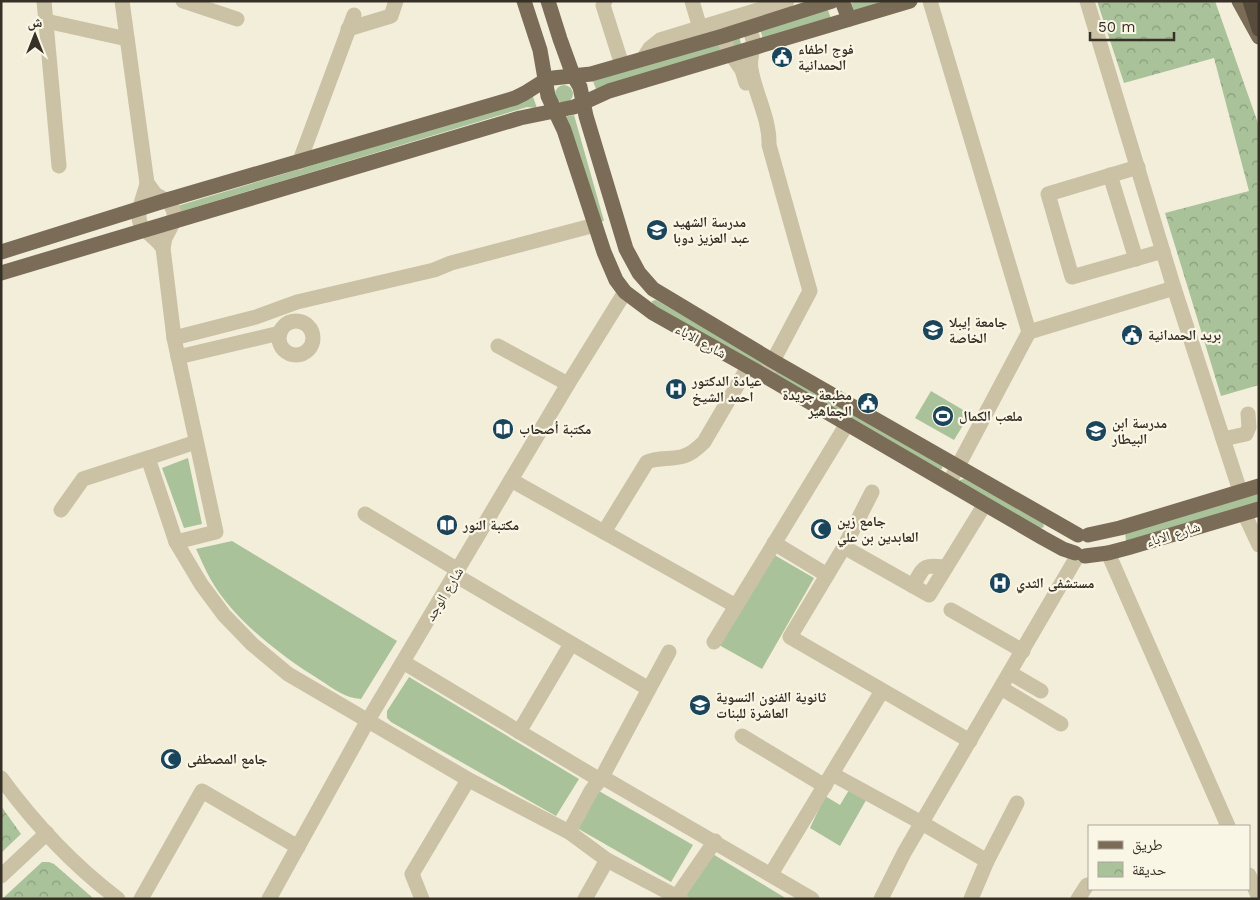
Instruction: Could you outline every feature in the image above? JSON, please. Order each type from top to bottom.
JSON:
[{"type":"highway","points":[[1250,1],[1259,29]]},
{"type":"main road","name":"شارع الاباء","points":[[524,1],[540,50],[548,96],[564,130],[604,252],[616,280],[625,292],[639,304],[1063,549],[1080,554],[1108,553],[1252,511]]},
{"type":"main road","name":"شارع الاباء","points":[[548,1],[560,40],[580,88],[626,249],[639,273],[653,289],[773,361],[1050,520],[1083,535],[1120,528],[1259,486]]},
{"type":"main road","points":[[1,252],[167,200],[299,163],[514,98],[544,81],[562,76],[591,74],[723,36],[746,15],[832,1]]},
{"type":"main road","points":[[842,1],[849,19]]},
{"type":"main road","points":[[1,273],[520,118],[564,110],[609,91],[910,1]]},
{"type":"main road","points":[[1239,1],[1259,37]]},
{"type":"main road","points":[[639,304],[653,289]]},
{"type":"main road","points":[[1042,538],[1046,536],[1051,528],[1050,520]]},
{"type":"main road","points":[[1120,528],[1118,537],[1123,546],[1127,548]]},
{"type":"main road","points":[[1080,554],[1089,554],[1093,548],[1093,541],[1083,535]]},
{"type":"street","points":[[44,1],[59,166]]},
{"type":"street","points":[[122,1],[147,183],[139,210],[139,220],[144,230],[154,236],[163,248]]},
{"type":"street","points":[[183,1],[237,19]]},
{"type":"street","points":[[299,163],[351,22],[391,16],[396,1]]},
{"type":"street","points":[[605,1],[603,5],[622,65]]},
{"type":"street","points":[[692,1],[700,28]]},
{"type":"street","points":[[643,59],[650,48],[660,40],[788,1]]},
{"type":"street","points":[[930,1],[1028,332],[949,483]]},
{"type":"street","points":[[1087,1],[1174,288],[1240,491]]},
{"type":"street","points":[[746,15],[753,37],[750,69],[769,132],[769,145],[810,291],[765,376]]},
{"type":"street","points":[[46,21],[127,40]]},
{"type":"street","points":[[723,36],[730,54],[742,70],[762,134],[769,145]]},
{"type":"street","points":[[1138,167],[1048,194],[1072,277],[1163,252]]},
{"type":"street","points":[[1110,175],[1136,259]]},
{"type":"street","points":[[147,183],[155,194],[167,200],[173,207],[174,221],[165,238],[163,248],[174,338],[216,532],[176,542]]},
{"type":"street","points":[[174,338],[256,317],[297,302],[434,270],[451,263],[595,225]]},
{"type":"street","points":[[1028,332],[1174,288]]},
{"type":"street","name":"شارع الوجد","points":[[269,899],[367,722],[568,384],[625,292]]},
{"type":"street","points":[[178,356],[280,334]]},
{"type":"street","points":[[498,346],[568,384]]},
{"type":"street","points":[[604,532],[647,462],[684,456],[694,451],[704,442],[748,367]]},
{"type":"street","points":[[1223,439],[1246,434],[1249,427],[1248,414]]},
{"type":"street","points":[[714,642],[846,424]]},
{"type":"street","points":[[61,510],[83,479],[196,442]]},
{"type":"street","points":[[148,458],[176,542],[201,584],[224,615],[252,644],[288,674],[468,780],[569,832],[607,860],[679,897],[715,841]]},
{"type":"street","points":[[511,480],[736,606]]},
{"type":"street","points":[[872,492],[844,547],[790,637],[970,741]]},
{"type":"street","points":[[844,547],[929,595],[985,504]]},
{"type":"street","points":[[1252,511],[1259,545]]},
{"type":"street","points":[[365,514],[571,644],[649,689]]},
{"type":"street","points":[[774,543],[827,575]]},
{"type":"street","points":[[1108,553],[1228,825]]},
{"type":"street","points":[[881,899],[904,853],[1080,554]]},
{"type":"street","points":[[951,610],[1023,651]]},
{"type":"street","points":[[519,732],[571,644]]},
{"type":"street","points":[[569,832],[601,778],[669,652]]},
{"type":"street","points":[[403,662],[519,732],[715,841],[812,899]]},
{"type":"street","points":[[1010,673],[1041,692]]},
{"type":"street","points":[[1001,688],[1061,724]]},
{"type":"street","points":[[771,874],[882,691]]},
{"type":"street","points":[[742,736],[829,780],[922,823],[987,861]]},
{"type":"street","points":[[1,778],[47,833],[74,861],[118,899]]},
{"type":"street","points":[[422,899],[412,874],[468,780]]},
{"type":"street","points":[[141,899],[202,791],[298,847]]},
{"type":"street","points":[[971,899],[987,861],[1017,803]]},
{"type":"street","points":[[1,876],[47,833]]},
{"type":"street","points":[[585,899],[607,860]]},
{"type":"street","points":[[1250,877],[1259,898]]},
{"type":"street","points":[[1078,899],[1086,885]]},
{"type":"green space","points":[[857,1],[886,1],[853,11],[850,3]]},
{"type":"green space","points":[[1097,1],[1215,1],[1259,126],[1259,385],[1221,396],[1165,213],[1249,191],[1214,58],[1124,83]]},
{"type":"green space","points":[[828,10],[831,19],[763,39],[760,29]]},
{"type":"green space","points":[[739,36],[741,44],[596,89],[593,81]]},
{"type":"green space","points":[[564,85],[570,88],[573,94],[570,100],[564,103],[558,100],[555,94],[558,88]]},
{"type":"green space","points":[[532,94],[537,108],[527,107],[176,213],[174,207],[525,101]]},
{"type":"green space","points":[[574,115],[604,221],[597,222],[563,117]]},
{"type":"green space","points":[[656,300],[764,362],[763,368],[653,307],[652,301]]},
{"type":"green space","points":[[778,369],[943,464],[942,469],[937,470],[772,375]]},
{"type":"green space","name":"ملعب الكمال","points":[[931,391],[970,414],[954,440],[915,418]]},
{"type":"green space","points":[[188,458],[202,524],[184,528],[162,468]]},
{"type":"green space","points":[[964,479],[1043,523],[1044,527],[1038,529],[959,484],[960,480]]},
{"type":"green space","points":[[1259,493],[1259,502],[1126,541],[1125,533]]},
{"type":"green space","points":[[232,541],[397,641],[361,699],[350,697],[340,692],[290,660],[245,623],[232,609],[211,580],[196,549]]},
{"type":"green space","points":[[771,553],[814,578],[762,669],[719,645]]},
{"type":"green space","points":[[409,677],[579,779],[556,816],[391,722],[387,718],[387,711]]},
{"type":"green space","points":[[852,785],[869,795],[840,846],[810,828],[825,796],[840,805]]},
{"type":"green space","points":[[599,791],[693,845],[671,882],[577,828]]},
{"type":"green space","points":[[1,806],[21,834],[1,853]]},
{"type":"green space","points":[[711,853],[787,899],[691,899],[686,896]]},
{"type":"green space","points":[[42,862],[54,864],[94,899],[2,899]]},
{"type":"place","name":"فوج اطفاء الحمدانية","points":[[782,57]]},
{"type":"place","name":"مدرسة الشهيد عبد العزيز دوبا","points":[[657,230]]},
{"type":"place","name":"جامعة إيبلا الخاصة","points":[[933,330]]},
{"type":"place","name":"بريد الحمدانية","points":[[1132,335]]},
{"type":"place","name":"عيادة الدكتور احمد الشيخ","points":[[676,389]]},
{"type":"place","name":"مطبعة جريدة الجماهير","points":[[868,403]]},
{"type":"place","name":"ملعب الكمال","points":[[943,416]]},
{"type":"place","name":"مكتبة أصحاب","points":[[503,429]]},
{"type":"place","name":"مدرسة ابن البيطار","points":[[1096,431]]},
{"type":"place","name":"مكتبة النور","points":[[447,525]]},
{"type":"place","name":"جامع زين العابدين بن علي","points":[[821,529]]},
{"type":"place","name":"مستشفى الثدي","points":[[1000,583]]},
{"type":"place","name":"ثانوية الفنون النسوية العاشرة للبنات","points":[[700,705]]},
{"type":"place","name":"جامع المصطفى","points":[[171,759]]}]
